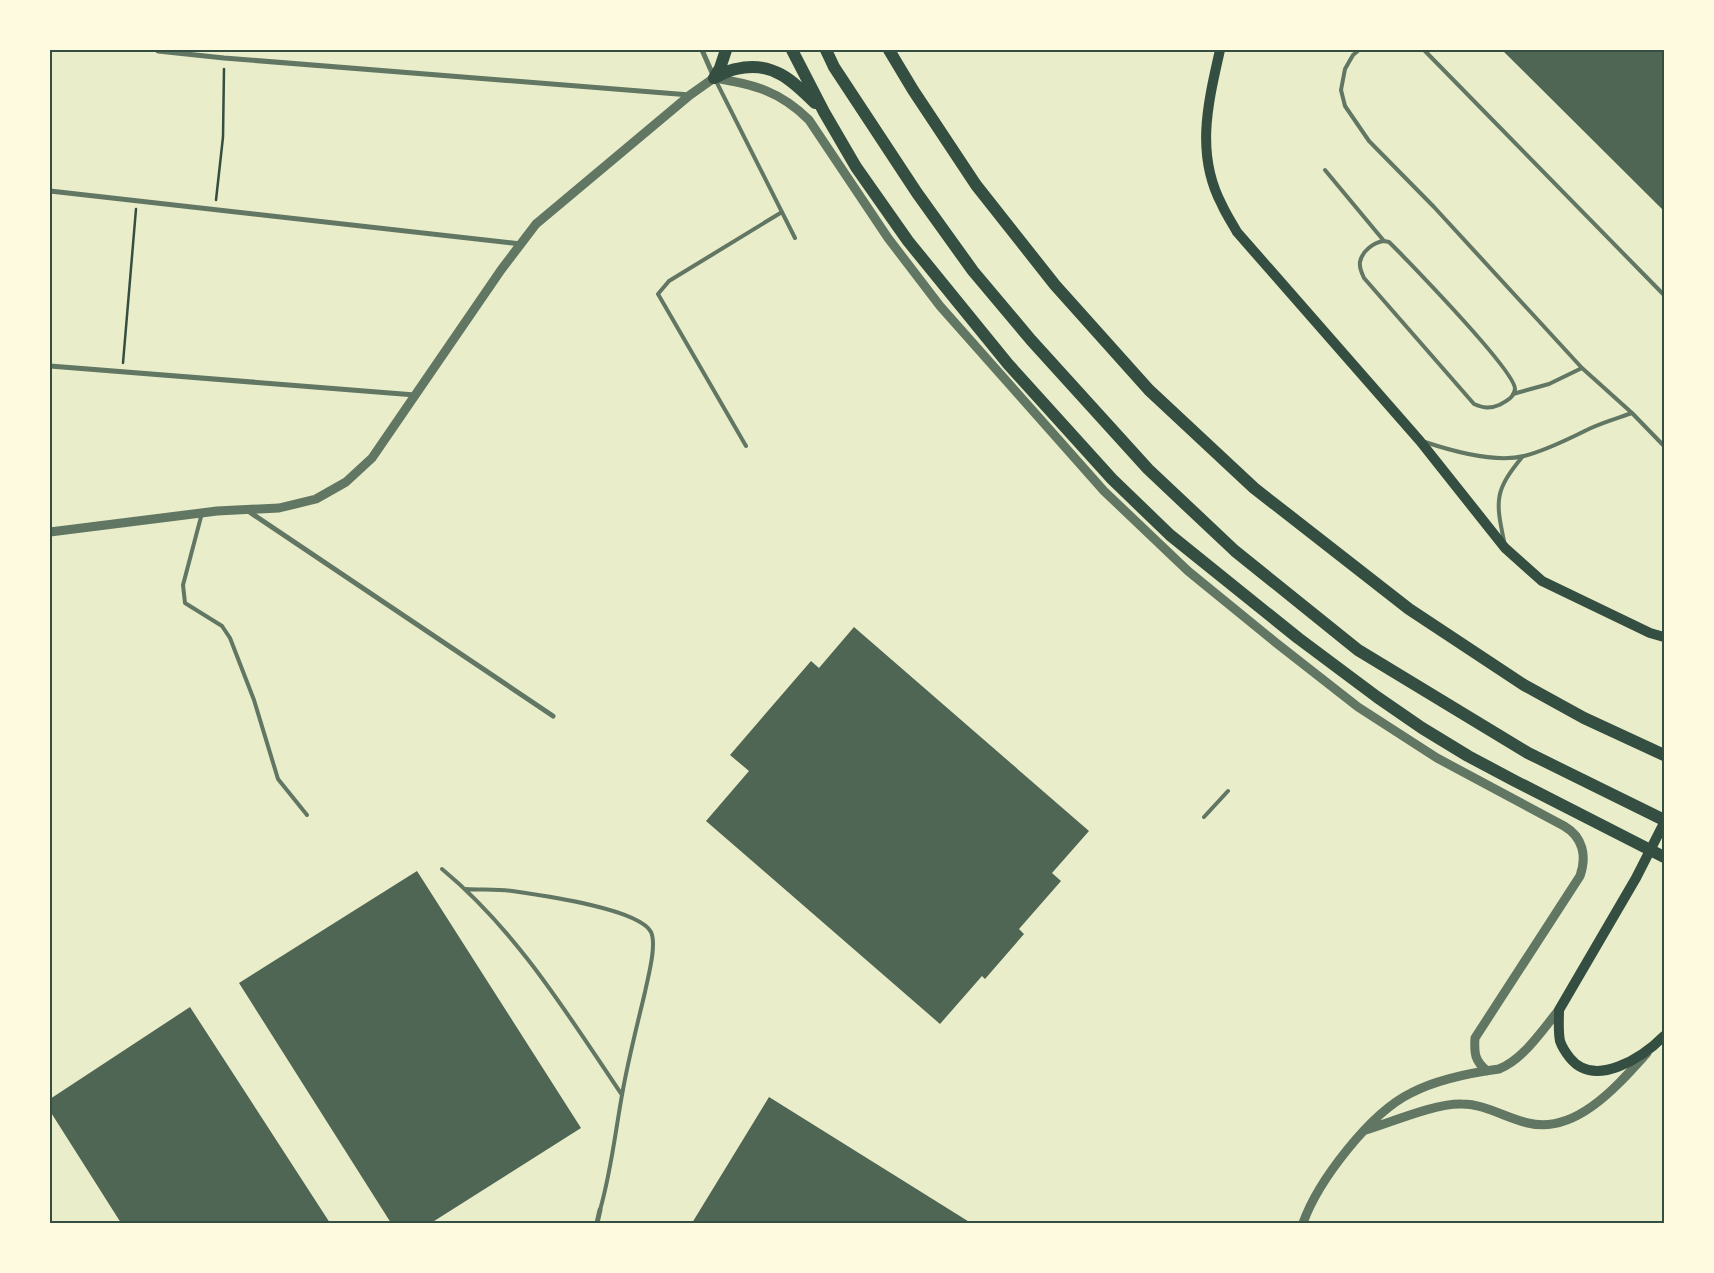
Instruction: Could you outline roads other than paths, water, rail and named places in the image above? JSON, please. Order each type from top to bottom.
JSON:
[{"type":"highway","points":[[714,78],[720,68],[726,50]]},
{"type":"highway","points":[[792,50],[824,112],[856,167],[908,241],[1008,364],[1112,479],[1170,535],[1298,638],[1422,728],[1514,781],[1664,857]]},
{"type":"highway","points":[[826,50],[834,67],[917,193],[973,271],[1031,340],[1148,470],[1235,551],[1358,650],[1528,753],[1664,821]]},
{"type":"highway","points":[[889,50],[976,185],[1055,285],[1149,390],[1254,488],[1409,609],[1524,685],[1584,718],[1664,755]]},
{"type":"highway","points":[[714,78],[736,69],[756,68],[780,73],[794,82],[824,112]]},
{"type":"main road","points":[[1220,50],[1208,106],[1205,135],[1208,166],[1221,204],[1238,232],[1420,441],[1506,548],[1542,580],[1650,633],[1664,637]]},
{"type":"main road","points":[[1650,633],[1664,644]]},
{"type":"main road","points":[[1664,821],[1636,878],[1559,1010],[1560,1041],[1575,1065],[1587,1070],[1603,1070],[1621,1066],[1652,1048],[1664,1036]]},
{"type":"street","points":[[702,50],[714,78]]},
{"type":"street","points":[[158,51],[224,58],[690,95]]},
{"type":"street","points":[[50,532],[202,513],[279,508],[316,499],[346,482],[372,458],[501,270],[536,224],[690,95],[714,78],[745,83],[780,96],[798,108],[809,120],[888,238],[940,306],[1104,492],[1188,571],[1358,707],[1437,758],[1564,826],[1576,835],[1584,860],[1580,876],[1475,1038],[1478,1064],[1487,1071]]},
{"type":"street","points":[[50,191],[521,244]]},
{"type":"street","points":[[50,366],[415,395]]},
{"type":"street","points":[[247,510],[553,716]]},
{"type":"street","points":[[1303,1223],[1331,1171],[1379,1115],[1410,1093],[1436,1082],[1499,1069],[1509,1065],[1559,1010]]},
{"type":"street","points":[[1366,1130],[1439,1106],[1461,1104],[1478,1106],[1530,1124],[1550,1125],[1571,1119],[1598,1102],[1619,1084],[1652,1048]]},
{"type":"street","points":[[597,1223],[600,1210]]},
{"type":"lane","points":[[1359,50],[1353,55],[1346,69],[1341,90],[1346,106],[1369,141],[1434,207],[1582,368],[1632,413],[1664,446]]},
{"type":"lane","points":[[1424,50],[1664,295]]},
{"type":"lane","points":[[714,78],[794,238]]},
{"type":"lane","points":[[1324,170],[1384,241]]},
{"type":"lane","points":[[746,446],[658,294],[669,281],[782,212]]},
{"type":"lane","points":[[1390,242],[1402,254],[1499,360],[1513,382],[1515,389],[1513,394],[1509,399],[1495,407],[1486,408],[1474,404],[1364,278],[1360,269],[1360,263],[1362,256],[1374,243],[1390,242]]},
{"type":"lane","points":[[1513,394],[1549,384],[1582,368]]},
{"type":"lane","points":[[1420,441],[1454,452],[1472,455],[1496,457],[1522,456],[1573,438],[1592,427],[1632,413]]},
{"type":"lane","points":[[1506,548],[1498,514],[1498,496],[1508,474],[1522,456]]},
{"type":"lane","points":[[202,513],[183,585],[184,603],[222,626],[230,638],[254,700],[278,779],[307,815]]},
{"type":"lane","points":[[1204,818],[1228,790]]},
{"type":"lane","points":[[442,869],[466,889],[521,949],[545,981],[622,1095]]},
{"type":"lane","points":[[466,889],[510,891],[606,908],[632,917],[644,924],[651,933],[653,948],[649,974],[622,1095],[608,1184],[600,1210]]}]
